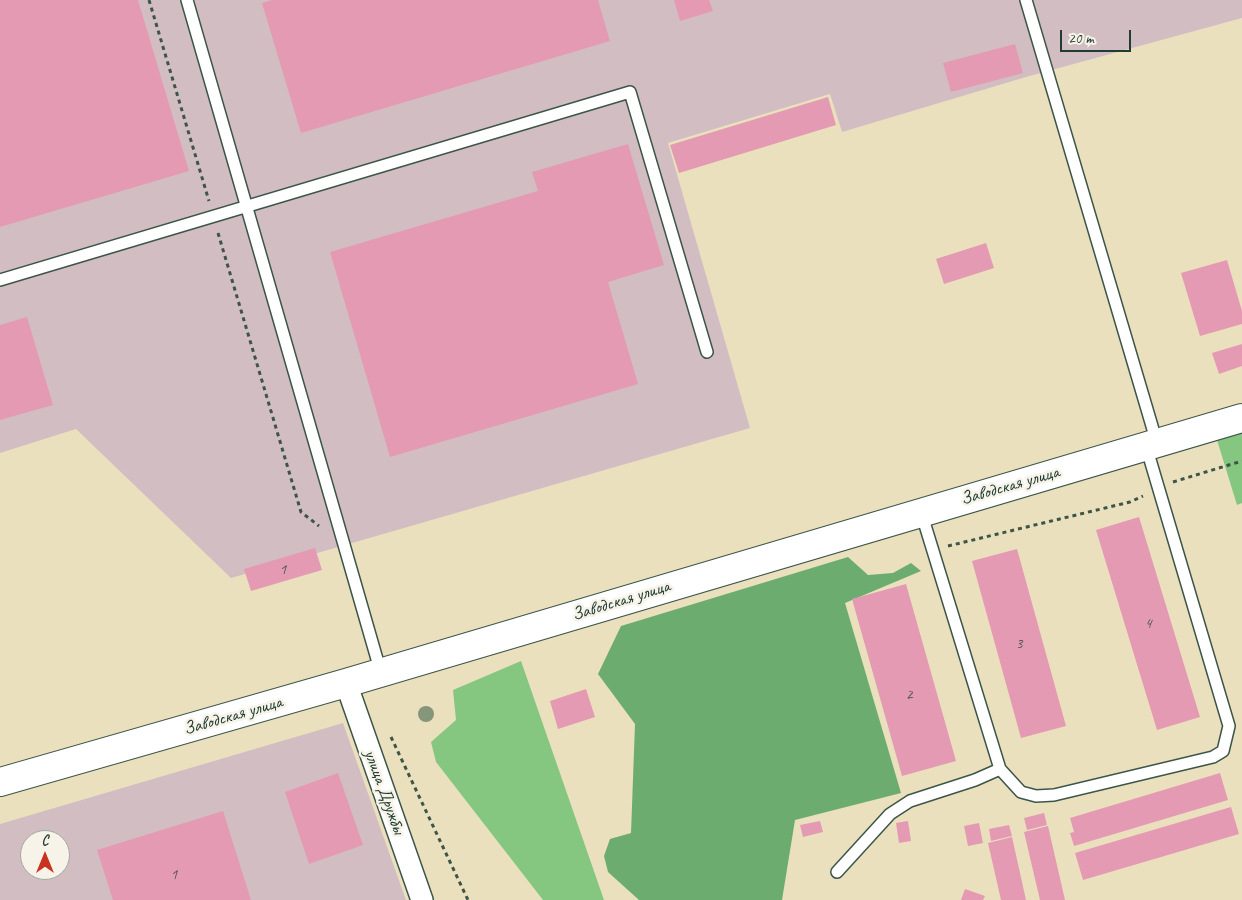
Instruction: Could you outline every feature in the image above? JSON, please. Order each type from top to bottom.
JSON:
[{"type":"street","name":"Заводская улица","points":[[0,782],[381,673],[1242,418]]},
{"type":"street","name":"улица Дружбы","points":[[346,683],[422,900]]},
{"type":"lane","points":[[187,0],[248,206],[381,673]]},
{"type":"lane","points":[[921,512],[1000,770],[1021,792],[1036,796],[1054,795],[1213,757],[1223,751],[1229,726],[1159,488],[1152,444],[1026,0]]},
{"type":"lane","points":[[0,280],[630,92],[708,352]]},
{"type":"lane","points":[[837,872],[890,814],[910,801],[1000,770]]},
{"type":"path","points":[[149,0],[301,512],[344,545]]},
{"type":"path","points":[[932,550],[1130,502],[1167,484],[1242,461]]},
{"type":"path","points":[[390,736],[468,900]]},
{"type":"shaded area","points":[[0,0],[1242,0],[1242,18],[1026,77],[842,132],[830,94],[668,143],[750,428],[231,578],[76,429],[0,453]]},
{"type":"shaded area","points":[[343,723],[406,900],[0,900],[0,824]]},
{"type":"green space","points":[[1242,432],[1242,503],[1237,505],[1217,440]]},
{"type":"green space","points":[[848,557],[868,575],[893,573],[911,563],[921,571],[845,603],[901,793],[795,820],[782,900],[639,900],[608,872],[604,856],[610,839],[631,833],[635,724],[598,674],[621,626]]},
{"type":"green space","points":[[521,661],[604,900],[543,900],[436,762],[431,742],[456,720],[453,690]]},
{"type":"building","points":[[0,0],[138,0],[189,171],[0,227]]},
{"type":"building","points":[[272,0],[598,0],[610,41],[301,133],[262,3]]},
{"type":"building","points":[[674,0],[709,0],[713,11],[680,21]]},
{"type":"building","points":[[1015,44],[1023,73],[951,92],[943,63]]},
{"type":"building","points":[[828,97],[836,125],[679,173],[670,145]]},
{"type":"building","points":[[628,144],[664,265],[608,282],[638,384],[390,457],[330,252],[538,191],[532,172]]},
{"type":"building","points":[[986,243],[994,268],[944,284],[936,259]]},
{"type":"building","points":[[1227,260],[1242,311],[1242,324],[1200,336],[1181,273]]},
{"type":"building","points":[[27,317],[53,405],[0,420],[0,325]]},
{"type":"building","points":[[1242,344],[1242,366],[1219,374],[1212,353]]},
{"type":"building","points":[[1139,517],[1200,717],[1157,730],[1096,530]]},
{"type":"building","points":[[315,548],[322,570],[251,591],[244,569]]},
{"type":"building","points":[[1017,549],[1066,726],[1021,738],[972,561]]},
{"type":"building","points":[[906,584],[956,761],[902,776],[852,599]]},
{"type":"building","points":[[586,689],[595,717],[558,729],[550,701]]},
{"type":"building","points":[[338,773],[363,845],[309,864],[285,792]]},
{"type":"building","points":[[1220,773],[1228,800],[1074,846],[1070,833],[1074,832],[1070,818]]},
{"type":"building","points":[[1231,807],[1239,834],[1083,880],[1075,853]]},
{"type":"building","points":[[223,811],[251,900],[113,900],[97,850]]},
{"type":"building","points":[[1044,813],[1047,825],[1027,830],[1024,818]]},
{"type":"building","points":[[820,821],[823,832],[803,837],[800,825]]},
{"type":"building","points":[[908,821],[911,841],[899,843],[896,823]]},
{"type":"building","points":[[979,823],[983,843],[968,846],[964,826]]},
{"type":"building","points":[[1009,825],[1012,836],[991,841],[989,829]]},
{"type":"building","points":[[1048,826],[1065,900],[1040,900],[1024,832]]},
{"type":"building","points":[[1012,837],[1026,900],[1001,900],[988,843]]},
{"type":"building","points":[[965,889],[985,896],[983,900],[961,900]]}]
